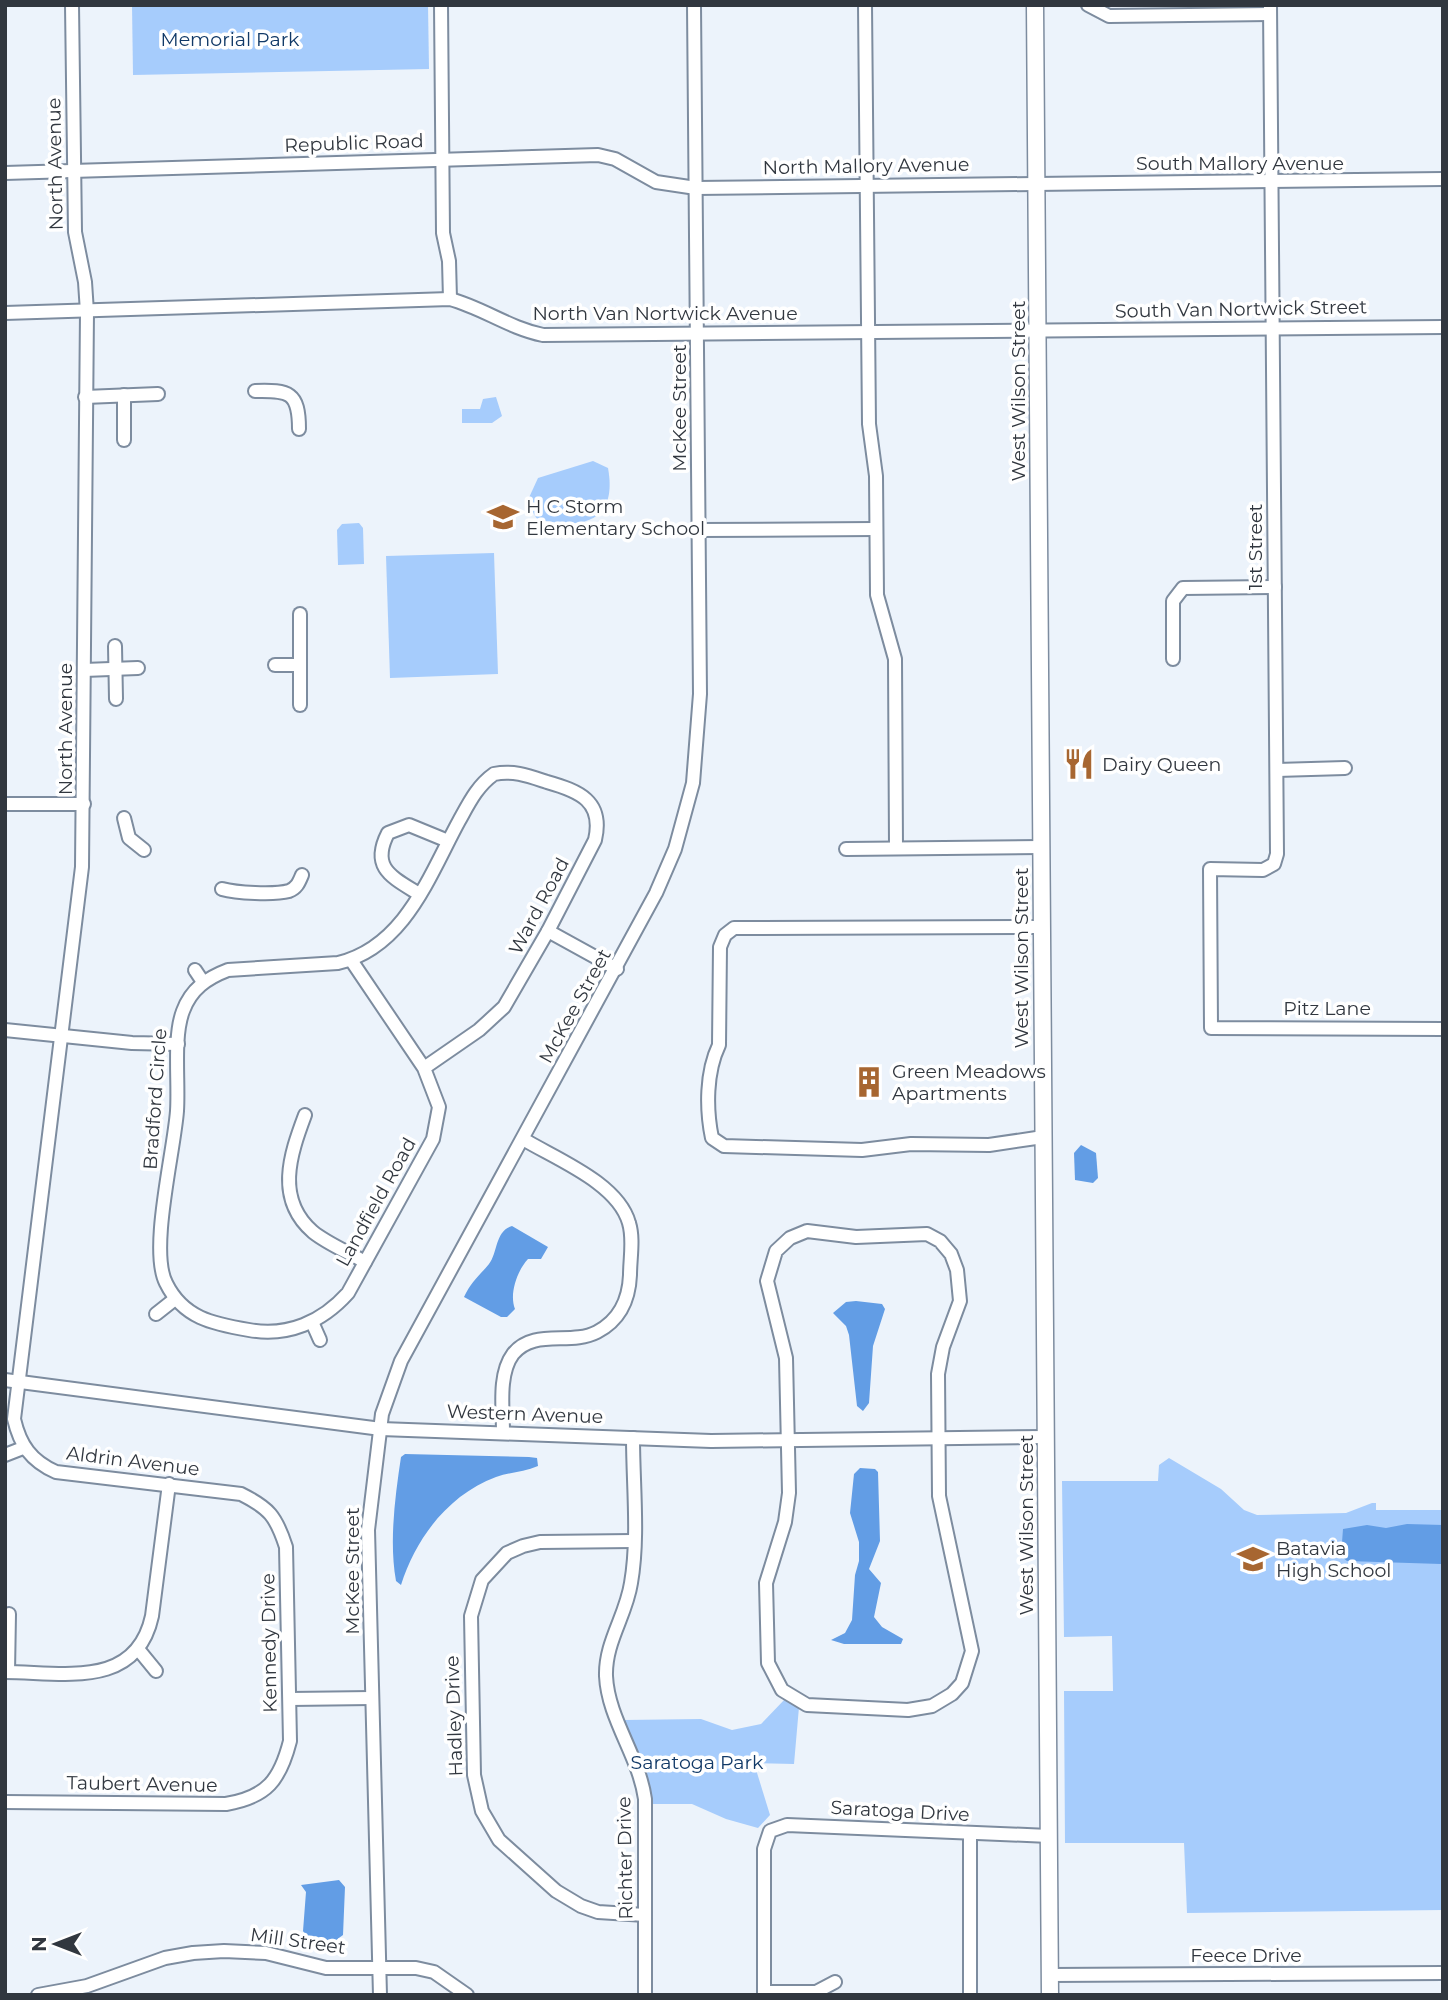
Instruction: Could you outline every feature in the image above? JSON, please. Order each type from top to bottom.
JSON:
[{"type":"main road","name":"West Wilson Street","points":[[1035,5],[1050,1995]]},
{"type":"street","name":"North Avenue","points":[[23,1448],[14,1419],[12,1380],[63,1037],[82,867],[87,312],[85,282],[75,232],[72,5]]},
{"type":"street","points":[[441,5],[443,233],[450,270],[450,299]]},
{"type":"street","name":"McKee Street","points":[[380,1995],[368,1530],[382,1414],[401,1361],[617,969],[675,849],[693,783],[700,694],[694,5]]},
{"type":"street","points":[[865,5],[869,424],[876,476],[877,595],[895,659],[896,848]]},
{"type":"street","points":[[1088,5],[1109,16],[1270,10]]},
{"type":"street","name":"1st Street","points":[[1211,1028],[1210,869],[1263,870],[1275,864],[1277,770],[1270,10]]},
{"type":"street","name":"Republic Road","points":[[5,173],[598,155],[615,159],[656,182],[696,188]]},
{"type":"street","name":"South Mallory Avenue","points":[[1036,184],[1443,180]]},
{"type":"street","name":"North Mallory Avenue","points":[[696,188],[1036,184]]},
{"type":"street","name":"North Van Nortwick Avenue","points":[[5,313],[450,299],[476,306],[523,331],[543,335],[1039,331]]},
{"type":"street","name":"South Van Nortwick Street","points":[[1039,331],[1443,327]]},
{"type":"street","points":[[255,391],[279,391],[293,397],[299,410],[299,429]]},
{"type":"street","points":[[85,397],[158,394]]},
{"type":"street","points":[[124,395],[124,440]]},
{"type":"street","points":[[699,530],[875,529]]},
{"type":"street","points":[[1173,659],[1173,601],[1184,588],[1275,587]]},
{"type":"street","points":[[300,614],[300,705]]},
{"type":"street","points":[[115,646],[116,699]]},
{"type":"street","points":[[275,665],[300,665]]},
{"type":"street","points":[[84,670],[138,668]]},
{"type":"street","points":[[1277,770],[1345,768]]},
{"type":"street","name":"Ward Road","points":[[424,1068],[479,1030],[504,1007],[589,855],[598,828],[591,804],[580,793],[514,772],[494,774],[481,784],[448,841]]},
{"type":"street","points":[[5,804],[84,804]]},
{"type":"street","points":[[124,818],[129,838],[144,850]]},
{"type":"street","points":[[195,970],[203,982],[228,970],[317,966],[351,960],[389,936],[407,915],[419,894],[448,841],[409,825],[388,833],[380,848],[388,874],[419,894]]},
{"type":"street","points":[[846,849],[1041,847]]},
{"type":"street","points":[[222,889],[232,892],[289,891],[298,885],[302,874]]},
{"type":"street","points":[[1041,927],[734,928],[725,935],[720,947],[719,1045],[712,1060],[709,1093],[712,1138],[724,1146],[862,1150],[911,1144],[989,1145],[1043,1138]]},
{"type":"street","points":[[548,931],[617,969]]},
{"type":"street","name":"Landfield Road","points":[[174,1298],[191,1314],[216,1325],[274,1332],[312,1322],[338,1304],[365,1262],[433,1139],[439,1107],[424,1068],[351,960]]},
{"type":"street","name":"Bradford Circle","points":[[174,1298],[164,1281],[159,1255],[177,1114],[178,1044],[182,1013],[193,992],[203,982]]},
{"type":"street","name":"Pitz Lane","points":[[1211,1028],[1443,1029]]},
{"type":"street","points":[[5,1030],[63,1037],[178,1044]]},
{"type":"street","points":[[305,1115],[287,1171],[291,1199],[303,1222],[313,1232],[365,1262]]},
{"type":"street","points":[[503,1432],[504,1377],[513,1354],[536,1339],[579,1338],[598,1331],[623,1307],[630,1281],[630,1229],[617,1200],[602,1186],[523,1139]]},
{"type":"street","points":[[807,1231],[856,1237],[928,1234],[940,1241],[951,1254],[957,1270],[960,1301],[940,1361],[939,1439],[941,1513],[972,1651],[969,1669],[952,1694],[932,1706],[908,1710],[819,1707],[800,1702],[782,1690],[768,1663],[764,1599],[769,1568],[788,1507],[789,1440],[786,1358],[767,1281],[776,1251],[790,1238],[807,1231]]},
{"type":"street","points":[[156,1314],[174,1298]]},
{"type":"street","points":[[312,1322],[320,1340]]},
{"type":"street","name":"Western Avenue","points":[[12,1380],[380,1429],[633,1438],[789,1440],[1047,1437]]},
{"type":"street","name":"Richter Drive","points":[[633,1438],[631,1585],[609,1645],[606,1676],[611,1703],[643,1785],[645,1995]]},
{"type":"street","points":[[5,1455],[23,1448]]},
{"type":"street","name":"Aldrin Avenue","points":[[23,1448],[35,1460],[56,1472],[241,1494],[263,1505]]},
{"type":"street","points":[[9,1614],[7,1672],[104,1671],[127,1659],[138,1649],[149,1630],[169,1484]]},
{"type":"street","name":"Kennedy Drive","points":[[263,1505],[278,1522],[285,1547],[290,1741],[284,1766],[273,1784]]},
{"type":"street","name":"Hadley Drive","points":[[633,1541],[540,1542],[523,1546],[500,1559],[482,1580],[471,1616],[474,1775],[482,1811],[499,1840],[556,1891],[581,1906],[598,1912],[645,1915]]},
{"type":"street","points":[[138,1649],[156,1671]]},
{"type":"street","points":[[290,1699],[372,1698]]},
{"type":"street","name":"Taubert Avenue","points":[[5,1802],[226,1804],[242,1801],[273,1784]]},
{"type":"street","name":"Saratoga Drive","points":[[764,1993],[764,1849],[770,1831],[787,1825],[1049,1836]]},
{"type":"street","points":[[970,1833],[970,1995]]},
{"type":"street","name":"Mill Street","points":[[38,1995],[87,1986],[165,1958],[192,1953],[247,1952],[326,1968],[416,1968],[434,1972],[467,1995]]},
{"type":"street","name":"Feece Drive","points":[[1050,1975],[1443,1973]]},
{"type":"street","points":[[764,1993],[816,1992],[835,1982]]},
{"type":"green space","name":"Memorial Park","points":[[132,5],[428,5],[429,69],[133,75]]},
{"type":"green space","points":[[496,397],[502,416],[492,423],[462,423],[462,409],[480,409],[483,399]]},
{"type":"green space","points":[[593,461],[608,468],[610,486],[602,511],[581,522],[537,519],[527,502],[538,478]]},
{"type":"green space","points":[[359,523],[363,528],[364,564],[338,565],[337,530],[342,524]]},
{"type":"green space","points":[[494,553],[498,674],[390,678],[386,556]]},
{"type":"green space","points":[[1169,1458],[1221,1489],[1244,1510],[1257,1515],[1346,1513],[1372,1503],[1376,1503],[1376,1510],[1442,1510],[1443,1503],[1443,1910],[1187,1913],[1184,1843],[1065,1843],[1064,1691],[1113,1691],[1112,1636],[1064,1637],[1062,1481],[1158,1481],[1159,1465]]},
{"type":"green space","name":"Saratoga Park","points":[[785,1699],[799,1707],[794,1764],[754,1763],[770,1815],[758,1828],[726,1819],[692,1804],[651,1804],[647,1778],[624,1720],[701,1719],[732,1730],[761,1724]]},
{"type":"shaded area","points":[[1081,1145],[1096,1153],[1098,1178],[1093,1183],[1075,1180],[1074,1153]]},
{"type":"shaded area","points":[[512,1226],[548,1247],[541,1259],[528,1259],[524,1264],[517,1276],[514,1290],[515,1309],[507,1317],[501,1317],[464,1297],[492,1259],[502,1232]]},
{"type":"shaded area","points":[[846,1302],[882,1304],[885,1309],[873,1346],[869,1403],[863,1411],[857,1406],[849,1335],[846,1326],[833,1313]]},
{"type":"shaded area","points":[[405,1454],[529,1457],[537,1458],[538,1466],[496,1477],[463,1495],[449,1507],[436,1520],[415,1551],[401,1585],[396,1581],[393,1535],[401,1457]]},
{"type":"shaded area","points":[[860,1468],[875,1469],[878,1472],[880,1541],[869,1569],[881,1583],[874,1617],[882,1627],[903,1639],[901,1644],[844,1644],[831,1640],[845,1633],[852,1620],[859,1542],[850,1513],[854,1474]]},
{"type":"shaded area","points":[[1407,1524],[1443,1525],[1443,1618],[1441,1564],[1347,1561],[1341,1556],[1343,1529],[1367,1525],[1386,1528]]},
{"type":"shaded area","points":[[339,1880],[345,1887],[343,1935],[332,1943],[307,1938],[303,1931],[306,1892],[301,1885]]},
{"type":"place","name":"H C Storm Elementary School","points":[[503,517]]},
{"type":"place","name":"Dairy Queen","points":[[1079,764]]},
{"type":"place","name":"Green Meadows Apartments","points":[[869,1082]]},
{"type":"place","name":"Batavia High School","points":[[1253,1559]]}]
